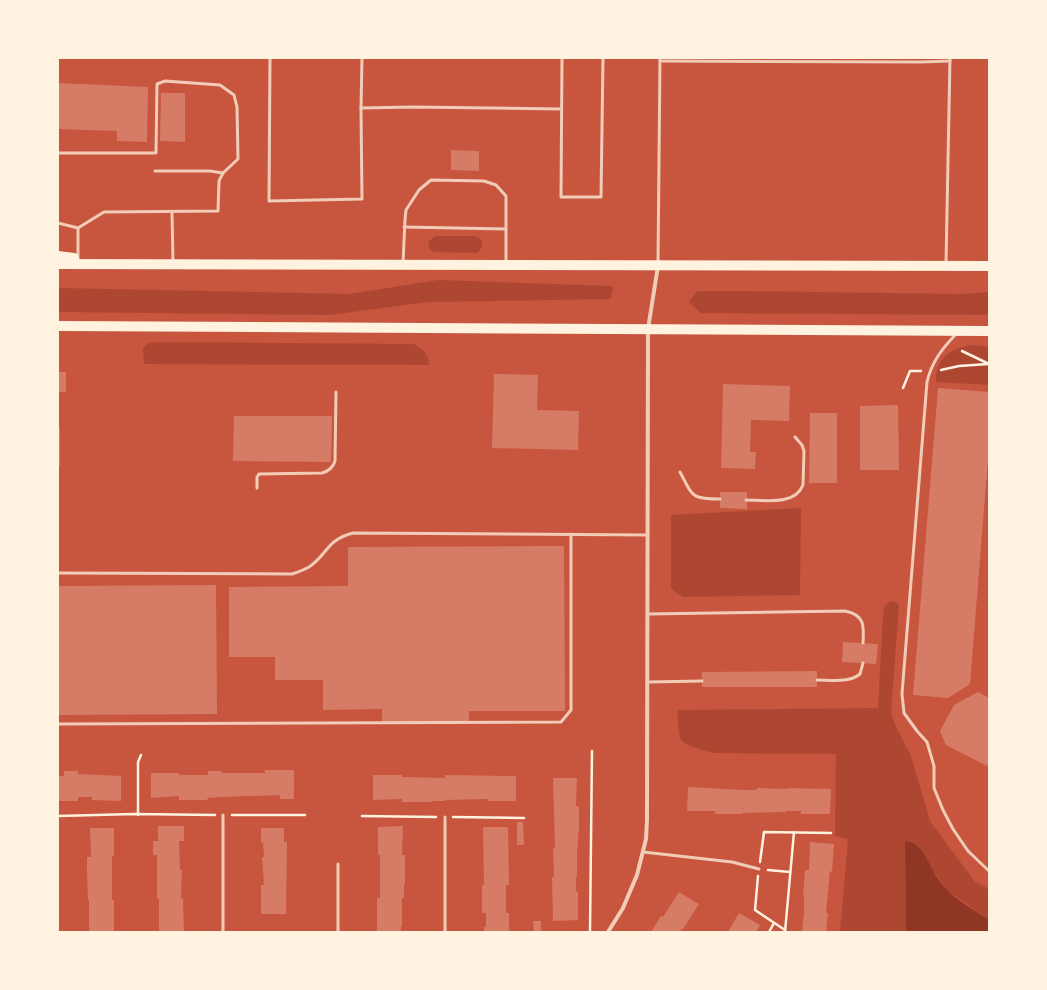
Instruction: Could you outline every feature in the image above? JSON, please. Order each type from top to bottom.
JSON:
[{"type":"main road","points":[[58,256],[78,261],[114,264],[989,266]]},
{"type":"main road","points":[[58,264],[78,261]]},
{"type":"main road","points":[[58,326],[989,331]]},
{"type":"street","points":[[608,932],[623,908],[637,875],[643,852],[647,820],[648,329],[658,266]]},
{"type":"lane","points":[[270,58],[269,201],[362,199],[362,58]]},
{"type":"lane","points":[[562,58],[561,197],[601,197],[603,58]]},
{"type":"lane","points":[[658,266],[660,59],[921,62],[950,59],[946,266]]},
{"type":"lane","points":[[58,153],[156,153],[157,84],[165,81],[220,85],[234,95],[237,107],[238,159],[223,173],[219,181],[218,211],[104,212],[78,228],[58,223]]},
{"type":"lane","points":[[361,108],[414,107],[562,109]]},
{"type":"lane","points":[[155,171],[210,171],[223,173]]},
{"type":"lane","points":[[403,264],[406,210],[419,190],[431,180],[484,181],[496,185],[506,196],[506,265]]},
{"type":"lane","points":[[172,212],[173,264]]},
{"type":"lane","points":[[404,227],[506,229]]},
{"type":"lane","points":[[78,228],[78,261]]},
{"type":"lane","points":[[959,331],[935,358],[929,373],[902,701],[904,713],[927,742],[934,766],[934,788],[953,829],[968,851],[989,871]]},
{"type":"lane","points":[[257,488],[257,477],[259,474],[328,472],[335,461],[336,392]]},
{"type":"lane","points":[[746,500],[784,499],[795,496],[801,489],[803,485],[804,451],[802,445],[795,437]]},
{"type":"lane","points":[[680,472],[690,490],[697,498],[702,500],[720,499]]},
{"type":"lane","points":[[58,572],[292,574],[311,565],[331,544],[341,537],[353,534],[648,535]]},
{"type":"lane","points":[[58,724],[561,722],[571,710],[571,534]]},
{"type":"lane","points":[[648,614],[853,612],[860,618],[863,626],[863,643]]},
{"type":"lane","points":[[817,680],[849,679],[860,674],[862,663]]},
{"type":"lane","points":[[648,682],[702,681]]},
{"type":"lane","points":[[223,815],[223,932]]},
{"type":"lane","points":[[445,817],[445,932]]},
{"type":"lane","points":[[643,852],[732,862],[759,869]]},
{"type":"lane","points":[[338,864],[338,932]]},
{"type":"path","points":[[962,351],[989,364]]},
{"type":"path","points":[[903,388],[910,371],[920,370],[929,373],[958,366],[989,364]]},
{"type":"path","points":[[590,932],[592,751]]},
{"type":"path","points":[[138,815],[138,762],[141,755]]},
{"type":"path","points":[[58,816],[305,815]]},
{"type":"path","points":[[764,832],[831,833]]},
{"type":"path","points":[[785,931],[794,832]]},
{"type":"path","points":[[759,869],[790,872]]},
{"type":"path","points":[[755,910],[785,931]]},
{"type":"path","points":[[769,932],[774,923]]},
{"type":"shaded area","points":[[435,236],[475,236],[482,241],[482,246],[476,253],[434,252],[430,250],[428,242]]},
{"type":"shaded area","points":[[438,280],[613,286],[611,299],[428,302],[330,315],[58,312],[58,288],[349,294]]},
{"type":"shaded area","points":[[697,291],[961,294],[989,292],[989,315],[701,313],[689,302]]},
{"type":"shaded area","points":[[154,342],[414,344],[425,352],[429,365],[144,364],[143,348],[147,344]]},
{"type":"shaded area","points":[[972,345],[989,347],[989,385],[936,382],[936,374],[941,361],[951,352],[964,346]]},
{"type":"shaded area","points":[[801,508],[800,595],[683,597],[671,589],[671,515]]},
{"type":"shaded area","points":[[890,601],[896,602],[899,605],[891,712],[894,722],[911,756],[930,821],[975,882],[989,889],[989,920],[947,890],[930,867],[925,857],[905,841],[906,932],[840,932],[848,839],[835,836],[836,754],[714,753],[686,744],[680,738],[677,710],[878,708],[884,607]]},
{"type":"shaded area","points":[[905,841],[911,842],[921,850],[938,879],[948,891],[961,902],[989,920],[989,932],[906,932]]},
{"type":"building","points":[[58,83],[148,87],[147,142],[117,141],[117,131],[58,129]]},
{"type":"building","points":[[161,93],[185,93],[185,142],[160,141]]},
{"type":"building","points":[[451,150],[479,151],[479,171],[451,170]]},
{"type":"building","points":[[58,372],[66,372],[66,392],[58,392]]},
{"type":"building","points":[[494,374],[538,375],[537,410],[579,411],[578,450],[492,448]]},
{"type":"building","points":[[723,384],[790,386],[789,421],[751,420],[750,452],[756,452],[755,469],[721,468]]},
{"type":"building","points":[[938,388],[989,392],[989,447],[970,684],[948,698],[913,695]]},
{"type":"building","points":[[898,405],[899,470],[860,470],[860,406]]},
{"type":"building","points":[[810,413],[837,413],[837,483],[809,483]]},
{"type":"building","points":[[234,416],[332,416],[331,462],[233,461]]},
{"type":"building","points":[[58,427],[60,427],[60,466],[58,466]]},
{"type":"building","points":[[720,492],[747,492],[747,509],[720,508]]},
{"type":"building","points":[[564,546],[565,711],[469,711],[469,721],[382,722],[382,709],[323,710],[323,680],[275,680],[275,657],[229,657],[229,587],[348,586],[348,547]]},
{"type":"building","points":[[216,585],[217,714],[58,715],[58,586]]},
{"type":"building","points":[[843,642],[878,644],[876,664],[842,662]]},
{"type":"building","points":[[817,671],[817,687],[702,687],[702,672]]},
{"type":"building","points":[[978,692],[989,698],[989,767],[946,745],[940,731],[954,705]]},
{"type":"building","points":[[265,770],[294,770],[294,799],[280,799],[280,795],[222,797],[208,798],[207,800],[179,800],[179,796],[151,798],[151,773],[208,775],[208,771],[222,771],[222,773],[265,773]]},
{"type":"building","points":[[64,771],[78,771],[78,774],[121,776],[121,801],[92,800],[92,797],[78,797],[78,801],[58,801],[58,776],[64,776]]},
{"type":"building","points":[[373,775],[402,775],[402,777],[445,778],[445,775],[516,776],[516,801],[488,801],[488,799],[445,800],[431,802],[402,802],[402,799],[373,800]]},
{"type":"building","points":[[553,778],[577,778],[576,806],[579,806],[579,833],[577,847],[576,892],[578,891],[578,920],[553,921],[552,877],[554,877],[553,848],[555,848]]},
{"type":"building","points":[[688,787],[743,790],[757,790],[757,788],[831,789],[830,814],[801,814],[801,811],[786,811],[715,814],[715,811],[687,811]]},
{"type":"building","points":[[517,822],[523,822],[524,845],[517,845]]},
{"type":"building","points":[[158,826],[184,826],[184,841],[179,841],[180,870],[182,870],[181,898],[183,898],[184,932],[159,932],[157,855],[153,855],[153,841],[158,841]]},
{"type":"building","points":[[403,826],[402,855],[405,855],[405,884],[404,898],[402,898],[401,932],[377,932],[377,898],[380,898],[380,855],[378,855],[378,827]]},
{"type":"building","points":[[483,827],[508,827],[509,885],[506,885],[506,913],[509,913],[509,932],[484,932],[484,927],[486,927],[486,913],[482,913],[482,885],[484,885]]},
{"type":"building","points":[[90,828],[114,828],[114,856],[112,856],[112,900],[114,900],[114,932],[90,932],[89,928],[87,857],[91,857]]},
{"type":"building","points":[[261,828],[284,828],[284,842],[287,842],[286,914],[261,914],[261,885],[264,885],[262,857],[264,857],[263,842],[261,843]]},
{"type":"building","points":[[810,842],[834,844],[832,872],[830,871],[826,913],[828,913],[826,932],[802,932],[805,870],[809,870]]},
{"type":"building","points":[[679,892],[699,904],[683,929],[680,932],[651,932],[661,916],[663,917]]},
{"type":"building","points":[[739,913],[760,925],[756,932],[728,932]]},
{"type":"building","points":[[533,921],[541,921],[541,931],[534,931]]}]
